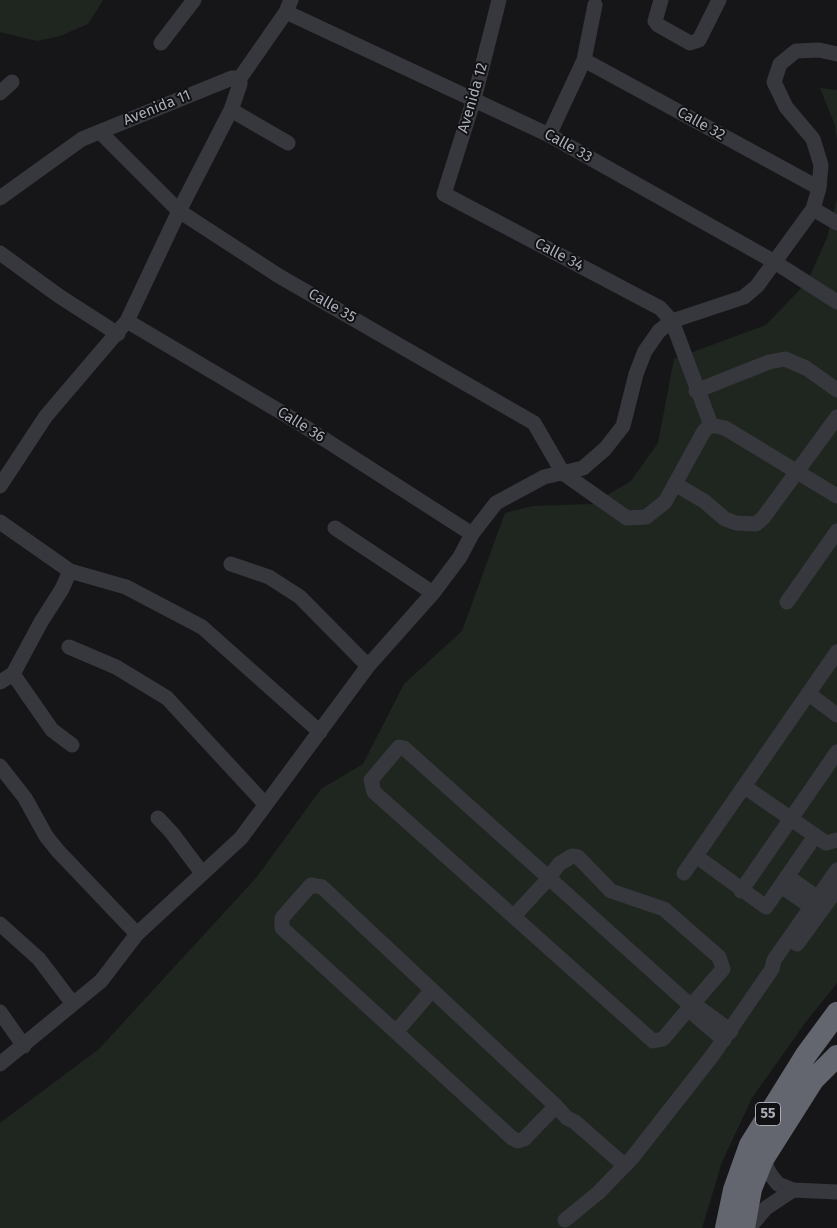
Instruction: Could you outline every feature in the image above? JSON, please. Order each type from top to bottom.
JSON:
[{"type":"highway","name":"55","points":[[726,1228],[734,1190],[750,1145],[801,1063],[837,1014]]},
{"type":"highway","name":"55","points":[[744,1228],[751,1189],[763,1159],[813,1080],[837,1056]]},
{"type":"street","points":[[161,43],[194,0]]},
{"type":"street","name":"Avenida 12","points":[[444,194],[474,99],[499,0]]},
{"type":"street","points":[[661,0],[655,21],[658,25],[690,43],[700,38],[719,0]]},
{"type":"street","points":[[549,135],[584,60],[594,5]]},
{"type":"street","points":[[0,486],[46,416],[123,328],[179,211],[231,110],[240,84],[240,78],[288,6]]},
{"type":"street","name":"Calle 33","points":[[288,6],[549,135],[773,261],[837,302]]},
{"type":"street","points":[[0,1064],[101,981],[137,934],[241,838],[368,666],[433,593],[460,557],[472,534],[496,503],[544,477],[583,468],[605,449],[623,426],[636,374],[645,352],[659,331],[672,321],[744,297],[757,286],[773,261],[813,209],[821,165],[814,139],[786,107],[774,82],[780,64],[796,51],[818,50],[837,54]]},
{"type":"street","name":"Calle 32","points":[[584,60],[818,188]]},
{"type":"street","name":"Avenida 11","points":[[3,190],[82,139],[223,81],[240,78]]},
{"type":"street","points":[[0,93],[12,82]]},
{"type":"street","points":[[231,110],[288,143]]},
{"type":"street","name":"Calle 35","points":[[100,132],[179,211],[279,276],[534,423],[563,473]]},
{"type":"street","name":"Calle 34","points":[[444,194],[660,308],[672,321]]},
{"type":"street","points":[[813,209],[837,223]]},
{"type":"street","name":"Calle 36","points":[[0,253],[59,296],[123,328],[296,421],[472,534]]},
{"type":"street","points":[[672,321],[685,353],[696,391],[711,425]]},
{"type":"street","points":[[696,391],[768,362],[785,359],[806,368],[837,390]]},
{"type":"street","points":[[675,484],[704,500],[725,519],[748,525],[756,524],[763,518],[837,417]]},
{"type":"street","points":[[563,473],[627,518],[646,517],[665,502],[704,431],[711,425]]},
{"type":"street","points":[[711,425],[725,428],[837,496]]},
{"type":"street","points":[[0,522],[70,571],[126,587],[202,627],[320,732]]},
{"type":"street","points":[[336,528],[433,593]]},
{"type":"street","points":[[788,602],[837,531]]},
{"type":"street","points":[[231,564],[269,577],[300,597],[368,666]]},
{"type":"street","points":[[0,682],[13,674],[70,571]]},
{"type":"street","points":[[69,648],[116,667],[167,698],[265,804]]},
{"type":"street","points":[[684,873],[837,652]]},
{"type":"street","points":[[13,674],[52,730],[72,745]]},
{"type":"street","points":[[809,694],[837,715]]},
{"type":"street","points":[[514,916],[549,878],[565,858],[578,857],[611,892],[664,909],[718,957],[723,969],[691,1006],[663,1039],[653,1041],[371,788],[370,780],[400,747],[404,748],[549,878],[691,1006],[696,1016],[728,1036]]},
{"type":"street","points":[[741,891],[837,752]]},
{"type":"street","points":[[0,766],[25,798],[46,836],[58,851],[137,934]]},
{"type":"street","points":[[745,787],[790,820],[826,843],[837,840]]},
{"type":"street","points":[[158,818],[202,873]]},
{"type":"street","points":[[696,856],[741,891],[766,907],[814,836]]},
{"type":"street","points":[[819,905],[837,870]]},
{"type":"street","points":[[784,881],[819,905]]},
{"type":"street","points":[[556,1106],[524,1139],[518,1141],[512,1138],[282,928],[282,918],[311,885],[317,884],[556,1106],[567,1118],[571,1128],[621,1168]]},
{"type":"street","points":[[565,1220],[598,1193],[632,1158],[728,1036],[772,969],[774,960],[819,905],[837,889]]},
{"type":"street","points":[[0,924],[39,959],[73,1004]]},
{"type":"street","points":[[396,1032],[432,990]]},
{"type":"street","points":[[0,1012],[24,1046]]},
{"type":"street","points":[[763,1159],[770,1174],[778,1184],[793,1190],[837,1192]]},
{"type":"street","points":[[750,1228],[766,1208],[793,1190]]},
{"type":"shaded area","points":[[0,0],[102,0],[102,2],[88,24],[60,36],[37,41],[0,32]]},
{"type":"shaded area","points":[[820,88],[837,90],[837,140],[835,125]]},
{"type":"shaded area","points":[[837,199],[837,983],[805,1023],[752,1098],[722,1162],[702,1228],[0,1228],[0,1123],[99,1049],[256,878],[321,789],[363,764],[404,684],[462,631],[505,513],[533,506],[592,504],[631,481],[658,443],[674,359],[766,325],[807,282],[827,238]]}]
